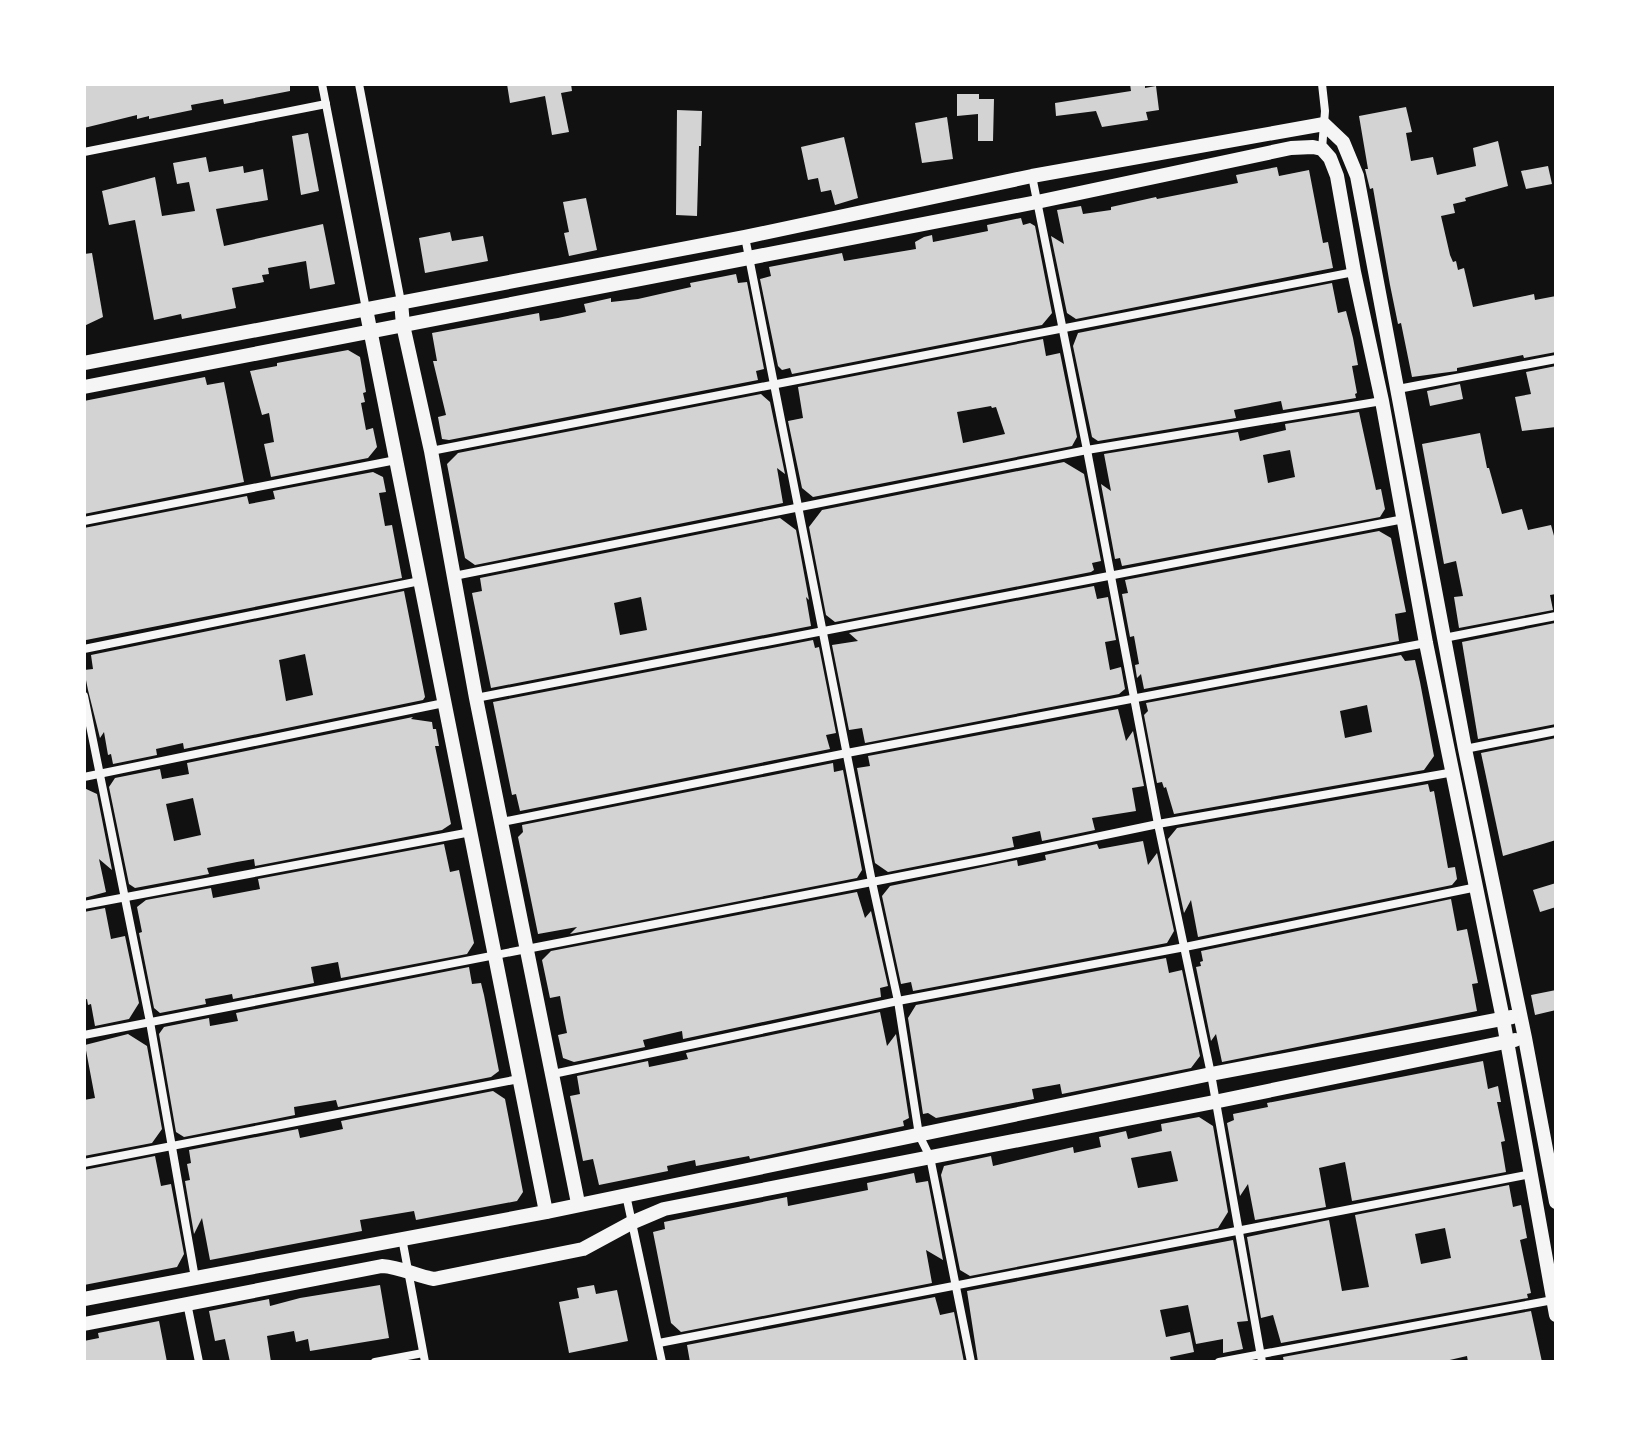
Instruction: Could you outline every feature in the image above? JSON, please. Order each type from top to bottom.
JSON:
[{"type":"street","points":[[322,84],[546,1212]]},
{"type":"street","points":[[359,84],[403,325],[431,451],[476,698],[578,1203]]},
{"type":"street","points":[[1317,148],[1324,124],[1322,84]]},
{"type":"street","points":[[84,152],[326,104]]},
{"type":"street","points":[[84,363],[745,237],[1032,176],[1324,124]]},
{"type":"street","points":[[1324,124],[1343,142],[1357,176],[1465,749],[1556,1202]]},
{"type":"street","points":[[84,387],[1037,202],[1291,148],[1317,148],[1330,158],[1337,176],[1426,643],[1455,772],[1554,1308],[1261,1358],[1219,1362]]},
{"type":"street","points":[[1032,176],[1158,824],[1211,1074],[1261,1358]]},
{"type":"street","points":[[745,237],[898,1001],[919,1135],[930,1157],[971,1362]]},
{"type":"street","points":[[431,451],[1354,272]]},
{"type":"street","points":[[1398,389],[1556,359]]},
{"type":"street","points":[[454,576],[1087,450],[1382,401]]},
{"type":"street","points":[[84,521],[396,460]]},
{"type":"street","points":[[476,698],[1404,519]]},
{"type":"street","points":[[84,649],[422,580]]},
{"type":"street","points":[[1444,638],[1556,616]]},
{"type":"street","points":[[502,822],[1426,643]]},
{"type":"street","points":[[84,696],[150,1022],[195,1278]]},
{"type":"street","points":[[84,777],[444,703]]},
{"type":"street","points":[[1465,749],[1556,731]]},
{"type":"street","points":[[84,1035],[1158,824],[1455,772]]},
{"type":"street","points":[[84,905],[471,832]]},
{"type":"street","points":[[553,1074],[898,1001],[1185,947],[1477,887]]},
{"type":"street","points":[[84,1299],[546,1212],[1211,1074],[1520,1016]]},
{"type":"street","points":[[84,1324],[382,1266],[408,1270],[434,1279],[583,1249],[664,1209],[1525,1038]]},
{"type":"street","points":[[84,1163],[519,1079]]},
{"type":"street","points":[[659,1343],[1531,1174]]},
{"type":"street","points":[[626,1194],[662,1362]]},
{"type":"street","points":[[375,1362],[424,1358],[402,1238]]},
{"type":"street","points":[[220,1273],[225,1296]]},
{"type":"street","points":[[187,1303],[199,1362]]},
{"type":"building","points":[[84,84],[290,84],[290,91],[224,104],[223,99],[191,105],[192,110],[149,119],[149,116],[137,119],[137,115],[84,128]]},
{"type":"building","points":[[507,84],[571,84],[572,91],[561,93],[569,132],[552,135],[545,96],[510,103]]},
{"type":"building","points":[[1130,84],[1145,84],[1145,88],[1156,86],[1159,110],[1146,112],[1148,120],[1102,127],[1096,111],[1056,116],[1055,103],[1131,91]]},
{"type":"building","points":[[957,94],[979,94],[979,99],[994,99],[993,141],[978,141],[978,114],[957,116]]},
{"type":"building","points":[[1406,107],[1412,132],[1406,133],[1411,161],[1433,157],[1437,175],[1476,166],[1473,148],[1498,141],[1508,186],[1465,198],[1466,201],[1453,204],[1455,213],[1441,216],[1450,255],[1453,262],[1456,261],[1458,270],[1464,268],[1473,307],[1534,294],[1535,300],[1556,296],[1556,352],[1524,358],[1523,355],[1457,368],[1457,371],[1412,377],[1401,323],[1398,324],[1373,188],[1370,189],[1365,169],[1368,169],[1359,116]]},
{"type":"building","points":[[677,110],[702,111],[697,216],[676,215]]},
{"type":"building","points":[[947,117],[953,159],[922,163],[915,123]]},
{"type":"building","points":[[308,133],[319,191],[301,195],[292,136]]},
{"type":"building","points":[[844,137],[858,198],[835,205],[831,190],[821,192],[818,178],[808,180],[801,147]]},
{"type":"building","points":[[206,157],[209,172],[243,166],[244,173],[263,169],[268,200],[216,209],[224,246],[323,224],[335,284],[310,289],[306,261],[268,268],[269,274],[262,275],[264,282],[232,288],[236,308],[182,319],[181,314],[154,320],[135,220],[109,225],[102,191],[155,177],[162,216],[195,211],[189,182],[177,184],[173,163]]},
{"type":"building","points":[[1548,166],[1552,184],[1526,189],[1521,171]]},
{"type":"building","points":[[1277,167],[1279,176],[1309,170],[1323,243],[1328,242],[1333,268],[1076,319],[1067,313],[1051,236],[1064,244],[1057,210],[1081,206],[1083,214],[1111,210],[1111,207],[1156,197],[1238,183],[1236,175]]},
{"type":"building","points":[[586,198],[597,250],[569,256],[564,233],[569,232],[563,202]]},
{"type":"building","points":[[1021,218],[1023,225],[1030,223],[1035,226],[1052,313],[1042,325],[792,374],[790,368],[782,370],[778,366],[760,279],[771,276],[769,267],[842,253],[844,261],[916,249],[915,242],[924,237],[932,235],[933,242],[988,231],[987,225]]},
{"type":"building","points":[[450,232],[452,241],[483,236],[488,261],[425,273],[419,238]]},
{"type":"building","points":[[92,253],[103,317],[84,326],[84,254]]},
{"type":"building","points":[[736,274],[738,283],[747,282],[764,369],[756,371],[758,380],[442,439],[438,417],[446,415],[433,361],[437,361],[432,333],[539,313],[540,321],[558,318],[586,312],[584,304],[611,298],[611,302],[638,299],[691,287],[690,283]]},
{"type":"building","points":[[1332,283],[1338,313],[1346,311],[1353,338],[1358,365],[1352,366],[1356,398],[1283,410],[1281,401],[1234,410],[1236,418],[1098,441],[1092,437],[1073,346],[1078,333]]},
{"type":"building","points":[[1043,339],[1046,356],[1060,353],[1077,437],[1072,446],[813,497],[802,488],[788,421],[803,418],[798,387]],"holes":[[[996,407],[1005,434],[963,443],[957,412]]]},
{"type":"building","points":[[348,350],[360,357],[366,392],[363,393],[365,402],[361,403],[366,430],[373,428],[377,447],[368,458],[271,477],[264,444],[274,442],[269,413],[262,415],[250,371]]},
{"type":"building","points":[[1556,366],[1556,427],[1522,431],[1515,397],[1531,394],[1526,372]]},
{"type":"building","points":[[205,377],[207,385],[224,382],[244,482],[84,514],[84,401]]},
{"type":"building","points":[[1460,384],[1463,399],[1430,406],[1427,391]]},
{"type":"building","points":[[761,394],[770,402],[785,474],[777,468],[783,503],[475,565],[465,558],[447,464],[458,453]]},
{"type":"building","points":[[1359,412],[1376,490],[1381,489],[1385,509],[1380,517],[1122,566],[1120,558],[1115,559],[1101,484],[1111,491],[1104,454],[1238,432],[1240,441],[1286,430],[1285,424]],"holes":[[[1290,450],[1295,477],[1268,483],[1263,455]]]},
{"type":"building","points":[[1480,433],[1487,468],[1502,514],[1522,509],[1528,530],[1551,525],[1556,543],[1556,594],[1550,595],[1553,610],[1459,628],[1454,597],[1463,596],[1456,561],[1444,564],[1422,444]]},
{"type":"building","points":[[1064,462],[1084,474],[1101,561],[1092,563],[1094,570],[1091,572],[835,622],[826,615],[809,527],[822,510]]},
{"type":"building","points":[[373,472],[383,477],[386,492],[379,493],[385,526],[392,525],[402,578],[86,640],[84,528],[247,496],[249,504],[275,499],[273,491]]},
{"type":"building","points":[[780,518],[796,530],[811,626],[491,688],[472,593],[482,591],[480,578]],"holes":[[[641,597],[647,630],[620,635],[614,603]]]},
{"type":"building","points":[[1379,531],[1391,538],[1406,612],[1395,614],[1399,641],[1144,689],[1141,674],[1137,678],[1135,665],[1139,664],[1134,636],[1130,637],[1122,594],[1128,593],[1125,580]]},
{"type":"building","points":[[1094,586],[1097,599],[1108,597],[1116,640],[1105,642],[1110,670],[1121,667],[1125,689],[1119,694],[865,743],[862,728],[849,730],[832,645],[858,641],[849,633]]},
{"type":"building","points":[[404,591],[425,697],[423,700],[184,749],[183,743],[156,749],[157,755],[113,764],[104,732],[100,738],[88,690],[84,670],[93,669],[91,655]],"holes":[[[305,654],[313,695],[286,701],[279,660]]]},
{"type":"building","points":[[1555,623],[1556,724],[1478,739],[1462,642]]},
{"type":"building","points":[[813,640],[815,648],[819,647],[836,733],[826,735],[830,749],[520,811],[516,794],[512,795],[493,702]]},
{"type":"building","points":[[1401,655],[1405,661],[1415,660],[1434,756],[1424,770],[1174,814],[1166,787],[1162,782],[1157,783],[1144,715],[1148,711],[1146,703]],"holes":[[[1367,705],[1372,732],[1345,738],[1340,711]]]},
{"type":"building","points":[[1118,709],[1126,741],[1133,731],[1144,786],[1132,788],[1136,811],[1092,818],[1095,830],[1042,841],[1040,831],[1012,837],[1014,847],[984,853],[888,872],[875,863],[857,768],[870,766],[868,756]]},
{"type":"building","points":[[413,717],[411,719],[432,722],[433,729],[436,729],[439,746],[435,746],[451,824],[442,830],[255,866],[254,859],[207,868],[209,874],[135,888],[129,884],[109,787],[115,778],[160,769],[162,779],[189,774],[187,763]],"holes":[[[193,798],[201,835],[174,841],[166,804]]]},
{"type":"building","points":[[1556,738],[1556,840],[1503,856],[1481,753]]},
{"type":"building","points":[[833,763],[834,772],[843,770],[862,870],[857,878],[570,934],[577,927],[538,934],[518,837],[523,832],[522,825]]},
{"type":"building","points":[[1428,784],[1430,792],[1434,791],[1448,868],[1455,867],[1457,879],[1452,885],[1198,937],[1191,900],[1184,913],[1168,839],[1177,828]]},
{"type":"building","points":[[84,788],[97,794],[112,870],[99,859],[106,892],[84,898]]},
{"type":"building","points":[[1143,841],[1148,865],[1157,853],[1174,931],[1167,943],[913,991],[911,982],[901,984],[882,896],[890,886],[1017,860],[1018,866],[1046,860],[1045,855],[1097,844],[1099,849]]},
{"type":"building","points":[[444,844],[450,872],[459,870],[474,943],[467,954],[341,978],[338,962],[311,967],[314,983],[233,999],[232,994],[205,999],[206,1004],[160,1013],[154,1008],[137,907],[146,900],[211,888],[213,898],[260,889],[258,879]]},
{"type":"building","points":[[1556,883],[1556,907],[1540,912],[1533,890]]},
{"type":"building","points":[[857,892],[865,918],[871,911],[888,986],[880,988],[881,997],[683,1039],[682,1031],[643,1040],[645,1047],[574,1062],[563,1058],[558,1035],[567,1033],[560,996],[550,998],[542,960],[551,951]]},
{"type":"building","points":[[1451,899],[1457,931],[1467,929],[1478,983],[1472,984],[1477,1011],[1222,1062],[1216,1034],[1211,1041],[1196,967],[1201,966],[1200,962],[1203,961],[1201,951]]},
{"type":"building","points":[[105,908],[111,939],[125,936],[139,1003],[129,1019],[95,1026],[91,1004],[84,1000],[84,912]]},
{"type":"building","points":[[1166,958],[1169,973],[1182,970],[1200,1056],[1191,1068],[1062,1094],[1060,1084],[1032,1089],[1034,1099],[936,1118],[928,1113],[923,1114],[908,1018],[916,1005]]},
{"type":"building","points":[[469,967],[472,984],[481,983],[484,995],[499,1071],[491,1077],[338,1107],[336,1100],[294,1107],[295,1115],[184,1137],[176,1132],[159,1034],[164,1027],[209,1018],[210,1026],[238,1021],[236,1013]]},
{"type":"building","points":[[1556,990],[1556,1010],[1535,1015],[1531,995]]},
{"type":"building","points":[[880,1012],[887,1046],[896,1034],[909,1118],[903,1121],[904,1126],[750,1159],[749,1156],[696,1166],[695,1160],[667,1166],[668,1171],[599,1185],[593,1159],[583,1161],[570,1096],[580,1094],[577,1076],[648,1061],[649,1067],[688,1059],[686,1053]]},
{"type":"building","points":[[128,1034],[147,1046],[162,1129],[152,1143],[84,1156],[84,1100],[95,1098],[85,1045]]},
{"type":"building","points":[[1483,1061],[1488,1089],[1498,1086],[1501,1102],[1497,1102],[1505,1141],[1501,1142],[1506,1172],[1352,1201],[1345,1162],[1319,1168],[1326,1207],[1255,1220],[1248,1184],[1240,1196],[1227,1123],[1234,1120],[1233,1114],[1268,1107],[1267,1103]]},
{"type":"building","points":[[493,1091],[505,1099],[523,1192],[517,1201],[416,1220],[414,1211],[360,1220],[362,1231],[210,1260],[202,1218],[194,1234],[185,1181],[190,1180],[187,1164],[191,1163],[189,1150],[298,1129],[300,1138],[343,1129],[341,1121]]},
{"type":"building","points":[[1199,1117],[1213,1126],[1228,1212],[1218,1228],[970,1276],[960,1270],[941,1175],[944,1166],[991,1156],[993,1166],[1073,1147],[1074,1153],[1101,1147],[1099,1137],[1126,1131],[1128,1139],[1162,1131],[1161,1124]],"holes":[[[1171,1151],[1178,1181],[1138,1188],[1131,1158]]]},
{"type":"building","points":[[155,1156],[161,1186],[171,1184],[184,1254],[177,1267],[84,1285],[84,1170]]},
{"type":"building","points":[[914,1173],[916,1183],[928,1181],[943,1260],[926,1250],[932,1283],[681,1332],[671,1323],[653,1232],[665,1229],[664,1222],[787,1197],[788,1206],[868,1190],[867,1183]]},
{"type":"building","points":[[1509,1185],[1513,1207],[1521,1205],[1527,1238],[1520,1240],[1531,1293],[1527,1294],[1528,1298],[1281,1343],[1273,1315],[1261,1318],[1247,1237],[1329,1220],[1342,1291],[1369,1287],[1355,1215]],"holes":[[[1445,1228],[1451,1258],[1421,1264],[1415,1234]]]},
{"type":"building","points":[[1233,1240],[1248,1321],[1237,1322],[1243,1349],[1223,1353],[1223,1339],[1196,1344],[1188,1305],[1160,1310],[1166,1337],[1190,1332],[1194,1352],[1170,1357],[1171,1362],[978,1362],[967,1291]]},
{"type":"building","points":[[380,1285],[389,1338],[310,1351],[308,1339],[296,1342],[294,1331],[267,1336],[271,1362],[230,1362],[225,1339],[215,1341],[209,1311],[269,1299],[270,1306]]},
{"type":"building","points":[[594,1285],[596,1294],[617,1290],[628,1341],[569,1353],[559,1302],[579,1298],[577,1288]]},
{"type":"building","points":[[935,1297],[940,1315],[954,1312],[964,1362],[690,1362],[687,1345]]},
{"type":"building","points":[[1531,1311],[1542,1362],[1468,1362],[1467,1356],[1441,1362],[1284,1362],[1283,1357]]},
{"type":"building","points":[[159,1321],[167,1362],[84,1362],[84,1341],[99,1338],[98,1333]]}]
